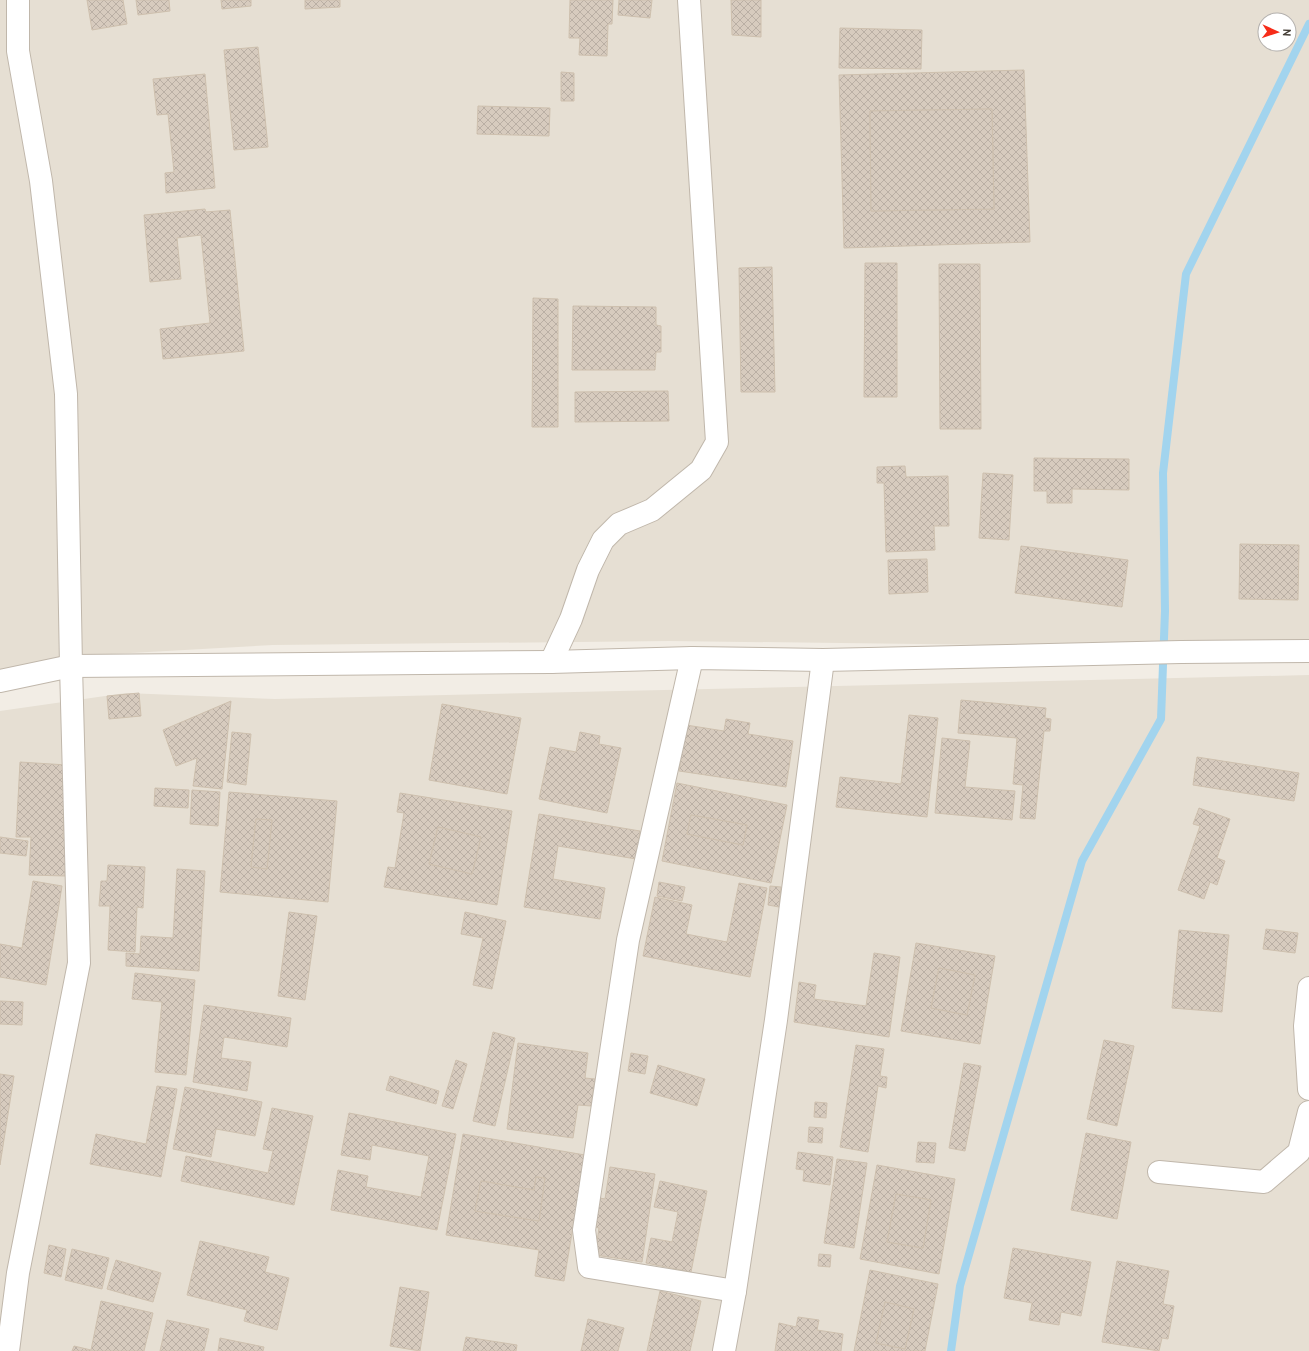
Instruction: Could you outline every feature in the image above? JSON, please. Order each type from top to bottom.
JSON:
[{"type":"street","points":[[8,1351],[18,1273],[79,964],[71,666],[66,394],[41,181],[9,51],[18,0]]},
{"type":"street","points":[[551,662],[571,619],[588,570],[603,540],[619,524],[652,510],[701,470],[717,442],[689,0]]},
{"type":"street","points":[[0,680],[71,666],[551,662],[692,658],[823,660],[1181,652],[1309,651]]},
{"type":"street","points":[[692,658],[628,940],[584,1230],[588,1267],[735,1291]]},
{"type":"street","points":[[724,1351],[735,1291],[776,1020],[823,660]]},
{"type":"street","points":[[1309,988],[1307,1027],[1309,1089]]},
{"type":"street","points":[[1159,1172],[1264,1182],[1299,1152],[1309,1112]]},
{"type":"shaded area","points":[[0,0],[1309,0],[1309,640],[1091,646],[669,641],[273,645],[77,656],[0,673]]},
{"type":"shaded area","points":[[1309,675],[1309,1351],[0,1351],[0,711],[126,693],[275,699]]},
{"type":"building","points":[[87,0],[123,0],[127,24],[92,30]]},
{"type":"building","points":[[136,0],[169,0],[170,11],[138,15]]},
{"type":"building","points":[[221,0],[251,0],[251,6],[222,9]]},
{"type":"building","points":[[305,0],[340,0],[340,7],[305,9]]},
{"type":"building","points":[[570,0],[613,0],[612,24],[608,24],[607,56],[579,55],[580,38],[569,38]]},
{"type":"building","points":[[619,0],[652,0],[650,18],[618,15]]},
{"type":"building","points":[[731,0],[761,0],[761,37],[732,35]]},
{"type":"building","points":[[840,28],[922,30],[921,69],[839,68]]},
{"type":"building","points":[[258,47],[268,147],[234,150],[224,50]]},
{"type":"building","points":[[1024,70],[1030,242],[844,248],[839,75]],"holes":[[[992,109],[994,209],[871,211],[870,111]]]},
{"type":"building","points":[[561,72],[574,73],[574,101],[561,101]]},
{"type":"building","points":[[205,74],[215,188],[166,193],[165,173],[174,172],[168,114],[157,115],[153,79]]},
{"type":"building","points":[[478,106],[550,108],[549,136],[477,134]]},
{"type":"building","points":[[992,109],[994,209],[871,211],[870,111]]},
{"type":"building","points":[[205,209],[206,212],[230,210],[244,351],[163,359],[160,329],[210,323],[201,235],[177,238],[181,279],[150,282],[144,215]]},
{"type":"building","points":[[865,263],[897,263],[897,397],[864,397]]},
{"type":"building","points":[[939,264],[980,264],[981,429],[940,429]]},
{"type":"building","points":[[772,267],[775,392],[741,392],[739,268]]},
{"type":"building","points":[[533,298],[558,299],[558,427],[532,427]]},
{"type":"building","points":[[573,306],[656,307],[656,325],[661,326],[661,352],[656,352],[655,370],[572,370]]},
{"type":"building","points":[[668,391],[669,421],[575,422],[575,392]]},
{"type":"building","points":[[1034,458],[1129,459],[1129,490],[1072,489],[1072,503],[1047,503],[1047,491],[1034,491]]},
{"type":"building","points":[[905,466],[906,477],[948,476],[949,526],[934,526],[935,550],[886,552],[884,483],[877,483],[877,467]]},
{"type":"building","points":[[983,473],[1013,475],[1009,540],[979,538]]},
{"type":"building","points":[[1240,544],[1299,545],[1298,600],[1239,599]]},
{"type":"building","points":[[1021,546],[1128,560],[1122,607],[1015,593]]},
{"type":"building","points":[[927,559],[928,592],[889,594],[888,560]]},
{"type":"building","points":[[139,693],[141,716],[109,719],[107,696]]},
{"type":"building","points":[[961,700],[1046,708],[1045,718],[1051,719],[1050,731],[1044,731],[1035,819],[1020,818],[1023,785],[1013,784],[1017,738],[958,733]]},
{"type":"building","points":[[231,701],[222,789],[193,786],[197,758],[176,766],[163,730]]},
{"type":"building","points":[[442,704],[521,718],[507,794],[429,780]]},
{"type":"building","points":[[909,715],[938,718],[927,817],[836,807],[840,777],[901,784]]},
{"type":"building","points":[[726,719],[750,723],[748,734],[793,741],[786,787],[679,771],[686,725],[724,731]]},
{"type":"building","points":[[232,732],[251,734],[246,785],[227,782]]},
{"type":"building","points":[[580,732],[600,736],[599,744],[621,748],[607,813],[539,799],[550,747],[576,752]]},
{"type":"building","points":[[942,738],[970,741],[965,787],[1015,791],[1012,820],[935,813]]},
{"type":"building","points":[[1197,757],[1299,773],[1294,801],[1193,785]]},
{"type":"building","points":[[20,762],[67,765],[63,838],[67,838],[65,876],[29,875],[31,837],[16,837]]},
{"type":"building","points":[[677,783],[787,805],[771,883],[662,861]],"holes":[[[691,815],[747,825],[743,845],[687,834]]]},
{"type":"building","points":[[155,788],[189,790],[188,808],[154,806]]},
{"type":"building","points":[[192,790],[220,792],[218,826],[190,824]]},
{"type":"building","points":[[229,792],[337,801],[328,902],[220,892]],"holes":[[[256,819],[272,820],[267,869],[251,867]]]},
{"type":"building","points":[[400,793],[512,811],[497,905],[384,887],[388,867],[395,868],[404,813],[397,812]],"holes":[[[438,827],[481,837],[472,874],[429,864]]]},
{"type":"building","points":[[1199,808],[1230,819],[1217,858],[1225,861],[1217,885],[1210,882],[1204,899],[1178,890],[1200,826],[1193,824]]},
{"type":"building","points":[[539,814],[640,831],[636,859],[558,846],[553,879],[605,888],[600,919],[524,907]]},
{"type":"building","points":[[691,815],[747,825],[743,845],[687,834]]},
{"type":"building","points":[[256,819],[272,820],[267,869],[251,867]]},
{"type":"building","points":[[438,827],[481,837],[472,874],[429,864]]},
{"type":"building","points":[[0,837],[28,841],[26,856],[0,853]]},
{"type":"building","points":[[108,865],[145,867],[143,908],[137,907],[135,952],[108,950],[110,906],[99,906],[101,881],[107,881]]},
{"type":"building","points":[[177,869],[205,871],[199,971],[126,966],[126,953],[140,954],[141,936],[173,938]]},
{"type":"building","points":[[33,881],[62,886],[46,985],[0,977],[0,944],[22,948]]},
{"type":"building","points":[[659,882],[685,887],[682,901],[657,896]]},
{"type":"building","points":[[739,883],[767,888],[750,977],[643,956],[655,897],[692,905],[686,934],[727,942]]},
{"type":"building","points":[[770,886],[781,887],[779,907],[768,905]]},
{"type":"building","points":[[289,912],[317,916],[305,1000],[278,996]]},
{"type":"building","points":[[465,912],[506,921],[492,989],[473,985],[483,938],[461,934]]},
{"type":"building","points":[[1266,929],[1298,933],[1295,953],[1263,949]]},
{"type":"building","points":[[1179,930],[1229,935],[1222,1012],[1172,1008]]},
{"type":"building","points":[[916,943],[995,956],[980,1044],[901,1031]],"holes":[[[939,968],[975,975],[967,1015],[931,1008]]]},
{"type":"building","points":[[874,953],[900,957],[889,1037],[794,1022],[799,982],[816,985],[814,999],[866,1006]]},
{"type":"building","points":[[939,968],[975,975],[967,1015],[931,1008]]},
{"type":"building","points":[[135,973],[195,980],[186,1075],[155,1072],[162,1002],[132,999]]},
{"type":"building","points":[[0,1001],[23,1002],[22,1025],[0,1024]]},
{"type":"building","points":[[204,1005],[291,1018],[287,1047],[224,1037],[221,1058],[251,1062],[247,1091],[193,1082]]},
{"type":"building","points":[[493,1032],[515,1038],[495,1126],[473,1121]]},
{"type":"building","points":[[1104,1040],[1134,1046],[1117,1126],[1087,1119]]},
{"type":"building","points":[[518,1043],[588,1053],[585,1078],[595,1079],[591,1106],[578,1105],[573,1138],[507,1129]]},
{"type":"building","points":[[856,1045],[884,1049],[880,1076],[887,1077],[886,1088],[878,1086],[868,1152],[840,1147]]},
{"type":"building","points":[[631,1053],[648,1056],[645,1074],[628,1071]]},
{"type":"building","points":[[456,1060],[467,1064],[453,1109],[442,1106]]},
{"type":"building","points":[[964,1063],[981,1066],[965,1151],[949,1148]]},
{"type":"building","points":[[658,1065],[705,1079],[697,1106],[650,1093]]},
{"type":"building","points":[[0,1074],[14,1076],[0,1165]]},
{"type":"building","points":[[390,1076],[439,1091],[436,1104],[386,1090]]},
{"type":"building","points":[[157,1086],[177,1089],[161,1177],[90,1164],[96,1134],[146,1144]]},
{"type":"building","points":[[185,1087],[262,1102],[255,1136],[216,1129],[211,1157],[173,1149]]},
{"type":"building","points":[[815,1102],[827,1103],[826,1118],[814,1117]]},
{"type":"building","points":[[272,1108],[313,1116],[294,1205],[181,1181],[186,1156],[268,1173],[273,1151],[263,1149]]},
{"type":"building","points":[[349,1113],[456,1134],[437,1230],[331,1210],[338,1170],[368,1176],[366,1187],[421,1197],[429,1156],[372,1145],[370,1160],[341,1155]]},
{"type":"building","points":[[809,1127],[823,1128],[822,1143],[808,1142]]},
{"type":"building","points":[[1086,1133],[1131,1142],[1117,1219],[1071,1210]]},
{"type":"building","points":[[463,1134],[585,1155],[564,1281],[535,1276],[539,1250],[446,1235]],"holes":[[[536,1177],[545,1178],[539,1221],[475,1211],[481,1181],[534,1190]]]},
{"type":"building","points":[[918,1142],[936,1143],[934,1163],[916,1162]]},
{"type":"building","points":[[798,1152],[833,1157],[830,1185],[803,1181],[804,1170],[796,1169]]},
{"type":"building","points":[[837,1159],[867,1163],[854,1248],[824,1243]]},
{"type":"building","points":[[877,1165],[955,1179],[939,1274],[860,1259]],"holes":[[[896,1194],[931,1200],[923,1248],[887,1242]]]},
{"type":"building","points":[[610,1167],[655,1174],[642,1262],[595,1255],[599,1228],[591,1226],[595,1197],[605,1199]]},
{"type":"building","points":[[536,1177],[545,1178],[539,1221],[475,1211],[481,1181],[534,1190]]},
{"type":"building","points":[[660,1181],[707,1191],[691,1272],[646,1263],[651,1238],[672,1242],[678,1212],[654,1207]]},
{"type":"building","points":[[896,1194],[931,1200],[923,1248],[887,1242]]},
{"type":"building","points":[[200,1241],[269,1257],[265,1272],[289,1278],[277,1330],[244,1321],[247,1310],[187,1295]]},
{"type":"building","points":[[49,1245],[66,1249],[61,1277],[44,1273]]},
{"type":"building","points":[[1013,1248],[1091,1262],[1081,1316],[1061,1312],[1059,1325],[1029,1320],[1032,1303],[1004,1298]]},
{"type":"building","points":[[72,1249],[109,1258],[102,1289],[65,1280]]},
{"type":"building","points":[[819,1254],[831,1255],[830,1267],[818,1266]]},
{"type":"building","points":[[116,1260],[161,1273],[153,1302],[107,1289]]},
{"type":"building","points":[[1117,1261],[1169,1271],[1163,1304],[1174,1306],[1168,1339],[1162,1338],[1159,1351],[1102,1342]]},
{"type":"building","points":[[870,1270],[938,1284],[925,1351],[854,1351]],"holes":[[[885,1302],[914,1309],[905,1349],[876,1343]]]},
{"type":"building","points":[[400,1287],[429,1292],[420,1351],[390,1346]]},
{"type":"building","points":[[660,1291],[701,1301],[690,1351],[647,1351]]},
{"type":"building","points":[[101,1301],[153,1313],[144,1351],[72,1351],[74,1346],[91,1350]]},
{"type":"building","points":[[885,1302],[914,1309],[905,1349],[876,1343]]},
{"type":"building","points":[[798,1317],[819,1320],[817,1330],[843,1334],[841,1351],[775,1351],[779,1323],[796,1327]]},
{"type":"building","points":[[588,1319],[624,1328],[618,1351],[581,1351]]},
{"type":"building","points":[[167,1320],[209,1329],[204,1351],[160,1351]]},
{"type":"building","points":[[466,1337],[517,1345],[516,1351],[463,1351]]},
{"type":"building","points":[[220,1338],[264,1347],[263,1351],[218,1351]]},
{"type":"waterway","points":[[951,1351],[960,1286],[1082,861],[1161,719],[1165,611],[1163,473],[1186,274],[1309,24]]}]
